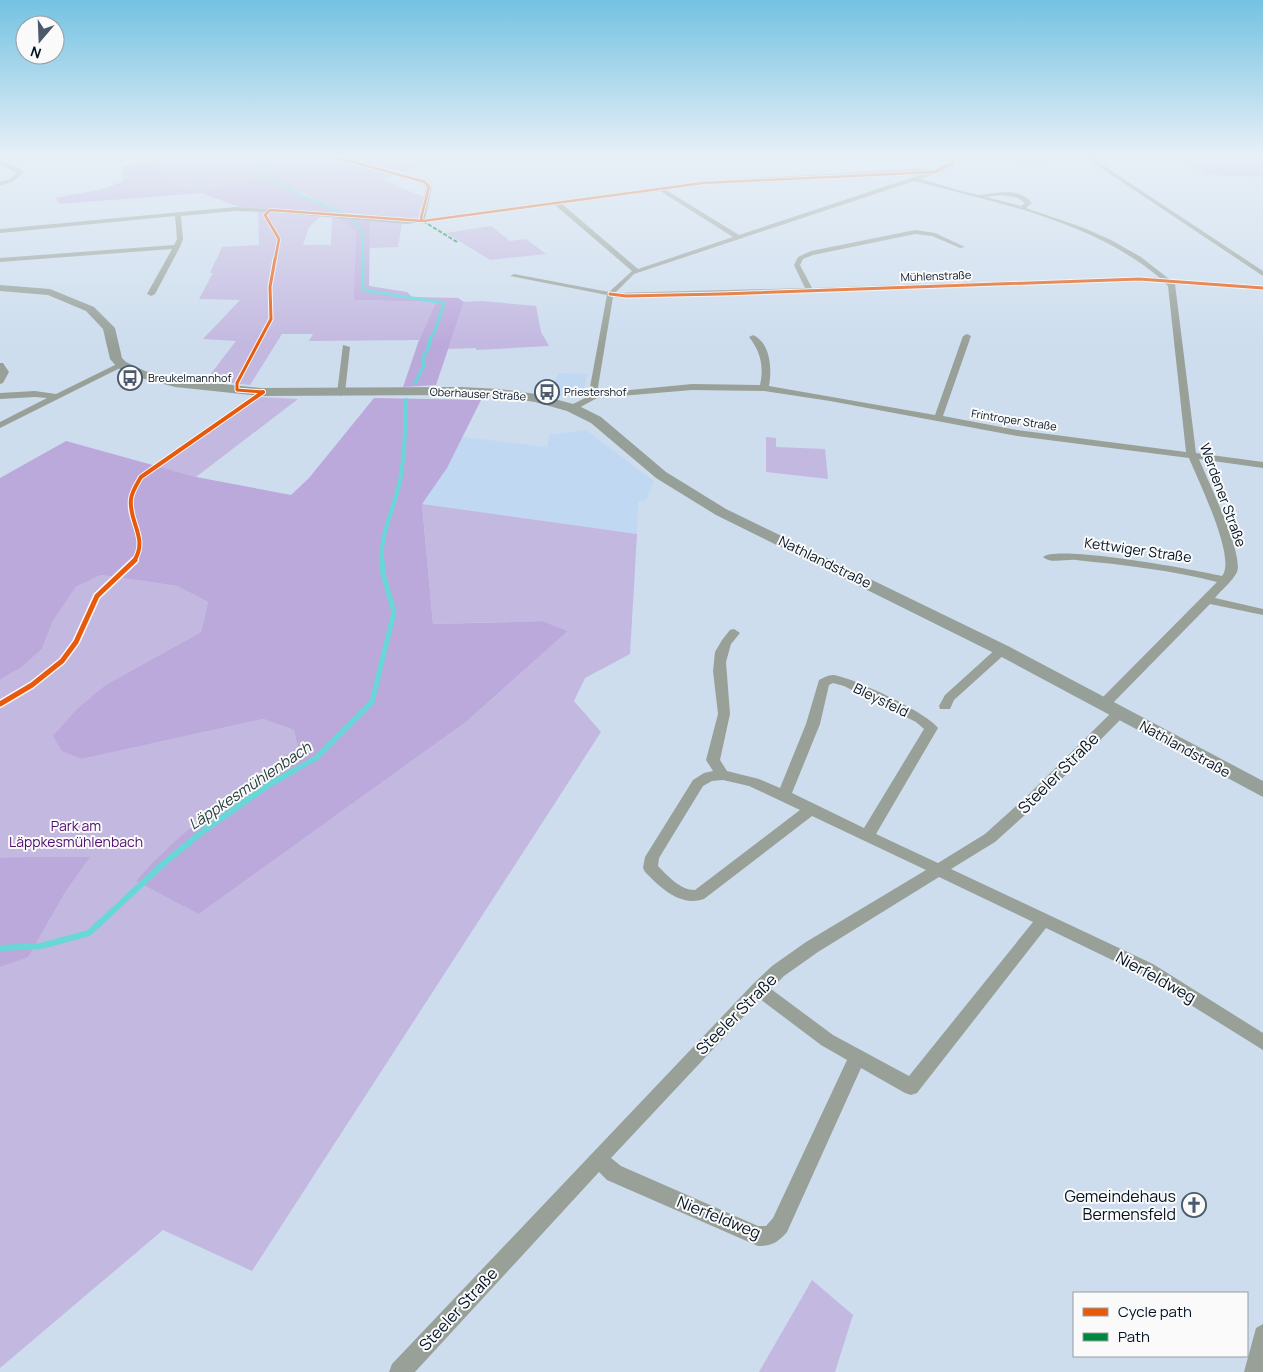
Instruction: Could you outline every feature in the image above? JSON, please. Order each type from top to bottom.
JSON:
[{"type":"street","points":[[0,231],[144,218]]},
{"type":"street","points":[[151,294],[180,239],[178,218]]},
{"type":"street","points":[[360,218],[407,222],[445,218]]},
{"type":"street","points":[[575,218],[637,271]]},
{"type":"street","points":[[708,218],[737,237]]},
{"type":"street","points":[[572,408],[595,396],[594,387],[610,294],[637,271],[795,218]]},
{"type":"street","points":[[1043,218],[1123,250],[1137,258],[1164,280]]},
{"type":"street","points":[[1180,218],[1263,274]]},
{"type":"street","points":[[810,291],[797,265],[800,258],[811,253],[915,232],[933,234],[962,247]]},
{"type":"street","points":[[0,260],[177,247]]},
{"type":"street","name":"Mühlenstraße","points":[[514,276],[626,296],[1164,280],[1263,288]]},
{"type":"street","name":"Werdener Straße","points":[[1111,708],[1207,600],[1232,568],[1229,548],[1190,450],[1172,286],[1164,280]]},
{"type":"street","points":[[0,288],[50,292],[90,309],[109,328],[116,359],[122,365],[0,425]]},
{"type":"street","points":[[938,418],[967,336]]},
{"type":"street","points":[[753,337],[762,345],[767,374],[764,388]]},
{"type":"street","points":[[342,393],[346,347]]},
{"type":"street","points":[[0,365],[5,372],[0,381]]},
{"type":"street","name":"Oberhauser Straße","points":[[122,365],[141,374],[175,383],[263,392],[421,391],[500,393],[536,398],[572,408],[590,417],[610,430],[652,468]]},
{"type":"street","name":"Frintroper Straße","points":[[595,396],[692,387],[764,388],[1017,432],[1263,465]]},
{"type":"street","points":[[0,396],[35,394],[57,397]]},
{"type":"street","name":"Nathlandstraße","points":[[652,468],[721,512],[1002,650],[1263,790]]},
{"type":"street","name":"Kettwiger Straße","points":[[1048,557],[1073,556],[1194,572],[1224,580]]},
{"type":"street","points":[[1207,600],[1263,612]]},
{"type":"street","points":[[722,774],[713,760],[724,713],[719,658],[721,648],[734,633]]},
{"type":"street","points":[[945,706],[949,698],[1002,650]]},
{"type":"street","name":"Bleysfeld","points":[[784,796],[813,724],[824,683],[832,679],[848,684],[921,719],[930,728],[867,836]]},
{"type":"street","name":"Steeler Straße","points":[[400,1372],[759,989],[778,972],[812,947],[984,842],[1002,828],[1111,708]]},
{"type":"street","points":[[811,809],[699,895],[685,895],[652,870],[649,864],[698,783],[704,779],[722,774],[749,780],[784,796],[938,870]]},
{"type":"street","name":"Nierfeldweg","points":[[938,870],[1164,978],[1263,1042]]},
{"type":"street","points":[[759,989],[806,1026],[857,1058],[911,1087],[1043,920]]},
{"type":"street","name":"Nierfeldweg","points":[[598,1160],[614,1173],[758,1236],[770,1236],[780,1225],[857,1058]]},
{"type":"street","points":[[1254,1372],[1263,1335]]},
{"type":"shaded area","points":[[338,218],[370,220],[369,286],[407,292],[412,297],[458,298],[464,302],[436,385],[403,387],[419,340],[436,302],[354,300],[356,232]]},
{"type":"shaded area","points":[[559,373],[587,374],[583,395],[580,397],[565,397],[548,392]]},
{"type":"shaded area","points":[[374,398],[481,400],[447,468],[422,504],[433,624],[542,621],[568,631],[466,722],[199,914],[136,881],[154,861],[193,826],[298,747],[294,730],[263,719],[82,759],[62,751],[53,736],[77,709],[107,684],[201,632],[208,602],[177,586],[101,575],[76,587],[53,621],[42,649],[22,667],[0,680],[0,478],[66,441],[196,477],[291,495],[309,478]]},
{"type":"shaded area","points":[[586,430],[654,481],[646,500],[638,502],[637,534],[422,504],[447,468],[463,437],[547,447],[549,435]]},
{"type":"shaded area","points":[[90,857],[65,892],[28,957],[0,967],[0,858]]},
{"type":"green space","points":[[258,218],[319,218],[309,227],[303,245],[331,245],[332,218],[339,218],[356,232],[355,300],[436,302],[419,340],[309,341],[313,334],[282,334],[250,385],[206,380],[236,341],[203,339],[240,300],[199,299],[213,273],[210,273],[222,247],[259,245]]},
{"type":"green space","points":[[385,218],[418,218],[415,220]]},
{"type":"green space","points":[[370,220],[402,223],[398,247],[369,248]]},
{"type":"green space","points":[[491,226],[510,241],[526,239],[546,254],[490,260],[446,233]]},
{"type":"green space","points":[[482,301],[536,306],[541,332],[549,346],[476,350],[476,348],[448,349],[464,302]]},
{"type":"green space","points":[[260,397],[298,399],[196,477],[155,466]]},
{"type":"green space","points":[[766,437],[776,438],[776,447],[825,449],[828,479],[766,472]]},
{"type":"green space","name":"Park am Läppkesmühlenbach","points":[[422,504],[637,534],[630,654],[585,678],[574,701],[601,732],[252,1271],[163,1230],[0,1368],[0,680],[22,667],[42,649],[53,621],[76,587],[101,575],[177,586],[208,602],[201,632],[107,684],[82,759],[263,719],[294,730],[299,747],[190,826],[199,914],[466,722],[568,631],[541,621],[433,624]]},
{"type":"green space","points":[[812,1280],[853,1315],[835,1372],[759,1372]]},
{"type":"waterway","name":"Läppkesmühlenbach","points":[[350,218],[363,233],[363,290],[444,303],[435,331],[430,338],[429,347],[423,357],[424,365],[415,383]]},
{"type":"waterway","name":"Läppkesmühlenbach","points":[[382,560],[383,541],[401,474],[406,400]]},
{"type":"waterway","name":"Läppkesmühlenbach","points":[[291,772],[316,758],[372,702],[394,612],[383,574],[382,560]]},
{"type":"waterway","name":"Läppkesmühlenbach","points":[[0,948],[41,946],[89,933],[163,864],[203,831],[267,786],[293,771]]},
{"type":"marked path","points":[[423,221],[457,242]]},
{"type":"cycle path","points":[[263,392],[237,390],[237,383],[271,319],[270,287],[279,239],[267,218]]},
{"type":"cycle path","points":[[367,218],[423,221],[445,218]]},
{"type":"cycle path","points":[[610,294],[626,296],[721,294],[1139,279],[1263,288]]},
{"type":"cycle path","points":[[0,704],[32,685],[62,661],[76,642],[97,596],[133,563],[140,549],[141,540],[133,516],[131,498],[134,488],[141,477],[263,392]]},
{"type":"place","name":"Breukelmannhof","points":[[130,378]]},
{"type":"place","name":"Priestershof","points":[[547,392]]},
{"type":"place","name":"Gemeindehaus Bermensfeld","points":[[1194,1205]]}]
